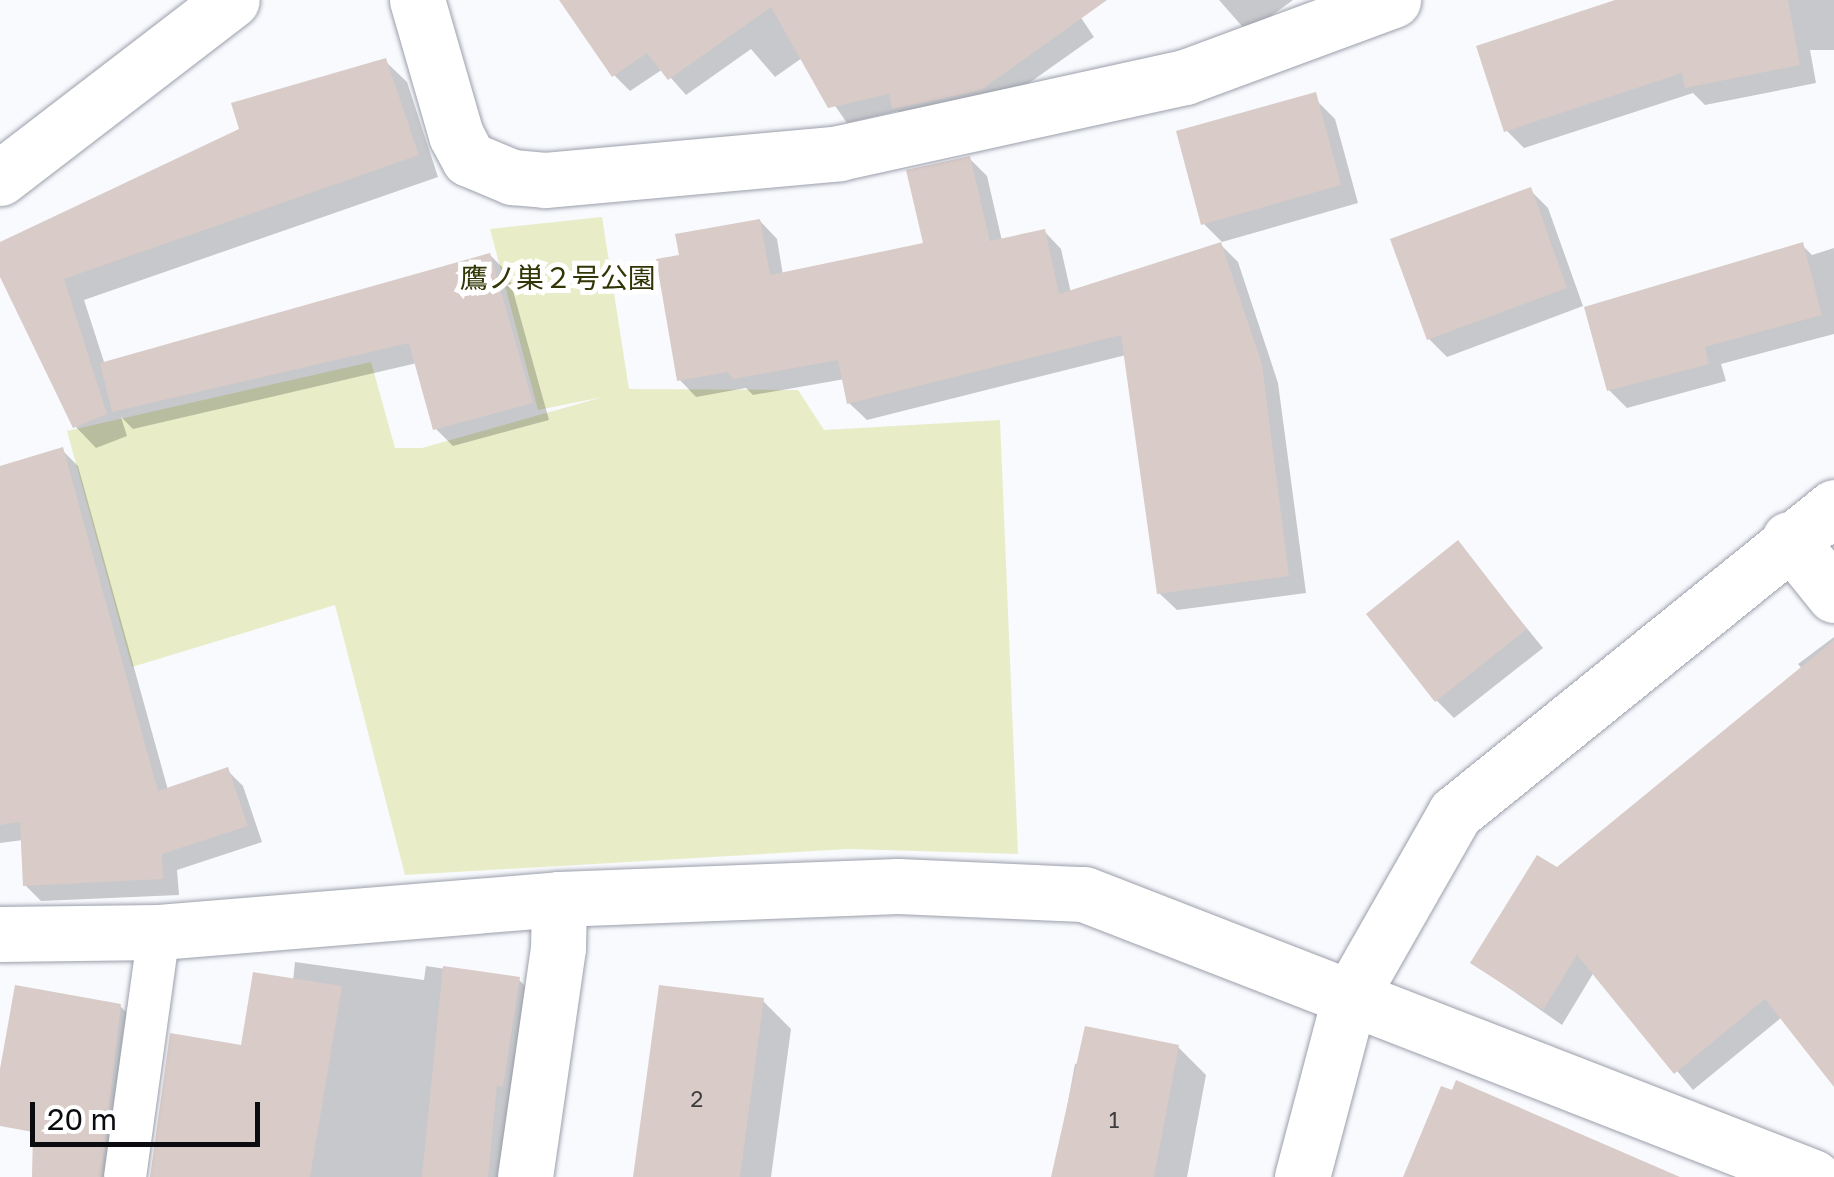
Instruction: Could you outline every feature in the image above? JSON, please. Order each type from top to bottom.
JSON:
[{"type":"street","points":[[0,178],[232,0]]},
{"type":"street","points":[[417,0],[456,135],[469,159],[512,177],[545,180],[839,153],[1185,78],[1393,0]]},
{"type":"street","points":[[1302,1177],[1349,999],[1455,813],[1789,539],[1834,507]]},
{"type":"street","points":[[1789,539],[1834,595]]},
{"type":"street","points":[[0,934],[159,932],[558,899],[1032,887],[1084,894],[1812,1177]]},
{"type":"street","points":[[525,1177],[558,948],[558,899]]},
{"type":"lane","points":[[126,1177],[159,932]]},
{"type":"green space","name":"鷹ノ巣２号公園","points":[[602,217],[629,389],[798,390],[824,430],[1000,420],[1018,854],[849,849],[405,875],[335,605],[132,667],[67,431],[371,362],[395,448],[422,448],[603,397],[538,410],[490,229]]},
{"type":"building","points":[[559,0],[1107,0],[981,90],[892,109],[889,94],[828,108],[771,7],[668,80],[647,53],[612,77]]},
{"type":"building","points":[[1615,0],[1788,0],[1800,65],[1685,88],[1682,73],[1504,132],[1476,46]]},
{"type":"building","points":[[386,58],[419,155],[64,279],[107,414],[73,428],[0,277],[0,242],[239,129],[231,103]]},
{"type":"building","points":[[1316,92],[1341,185],[1201,225],[1176,131]]},
{"type":"building","points":[[970,156],[990,241],[1045,229],[1059,294],[1221,242],[1262,364],[1289,576],[1157,594],[1121,335],[847,404],[838,360],[733,379],[728,372],[677,381],[656,259],[679,255],[675,234],[760,219],[770,275],[923,243],[906,170]]},
{"type":"building","points":[[1531,187],[1567,288],[1427,340],[1390,239]]},
{"type":"building","points":[[1803,242],[1822,315],[1705,347],[1709,364],[1607,391],[1584,307]]},
{"type":"building","points":[[490,253],[533,403],[433,430],[409,343],[112,412],[100,363]]},
{"type":"building","points":[[63,447],[158,791],[228,767],[248,826],[162,854],[163,879],[23,886],[20,822],[0,825],[0,466]]},
{"type":"building","points":[[1458,540],[1527,629],[1435,702],[1366,614]]},
{"type":"building","points":[[1834,640],[1834,1087],[1765,999],[1674,1074],[1577,955],[1543,1010],[1470,963],[1537,855],[1557,867]]},
{"type":"building","points":[[443,966],[520,977],[503,1087],[497,1086],[488,1177],[422,1177]]},
{"type":"building","points":[[253,972],[342,986],[310,1177],[150,1177],[170,1033],[241,1045]]},
{"type":"building","points":[[15,985],[121,1004],[101,1177],[32,1177],[33,1132],[0,1126],[0,1069]]},
{"type":"building","points":[[659,985],[764,998],[740,1177],[633,1177]]},
{"type":"building","points":[[1085,1026],[1179,1045],[1154,1177],[1051,1177]]},
{"type":"building","points":[[1456,1080],[1680,1177],[1403,1177],[1441,1086],[1452,1090]]}]
